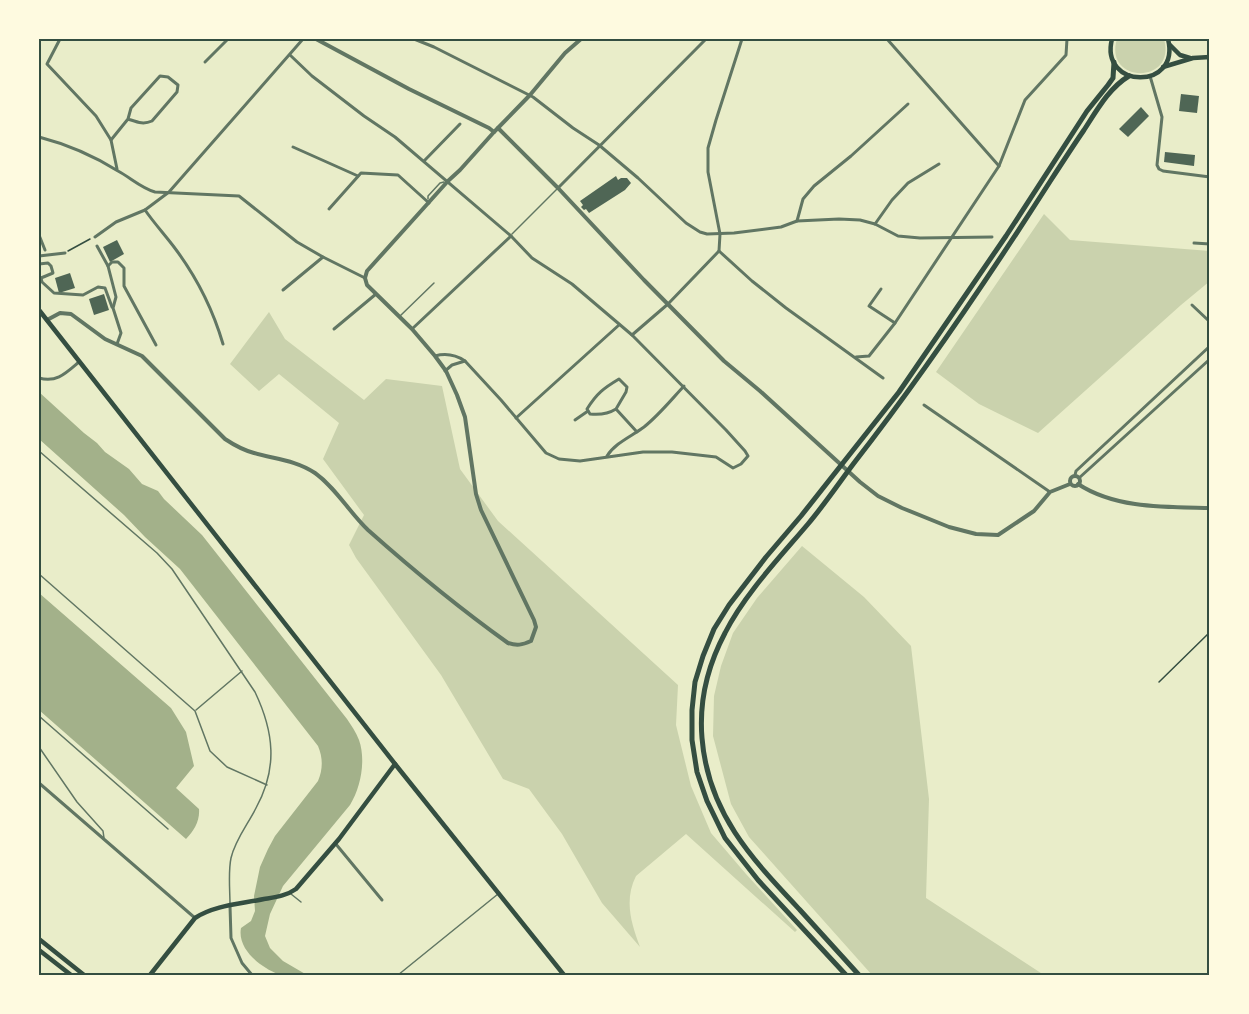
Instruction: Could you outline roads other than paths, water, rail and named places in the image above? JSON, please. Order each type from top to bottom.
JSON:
[{"type":"highway","points":[[846,975],[758,880],[725,838],[707,801],[697,772],[692,740],[695,682],[714,629],[729,605],[899,392],[1006,237],[1087,111],[1113,78],[1114,62]]},
{"type":"highway","points":[[859,975],[766,874],[733,832],[715,797],[707,770],[702,738],[705,685],[724,633],[737,611],[810,521],[905,396],[1104,100],[1119,82],[1130,76]]},
{"type":"main road","points":[[1112,39],[1111,49],[1114,62],[1118,68],[1136,78],[1150,76],[1164,67],[1193,58],[1210,57]]},
{"type":"main road","points":[[1164,67],[1170,53],[1168,39]]},
{"type":"main road","points":[[1170,45],[1180,55],[1193,58]]},
{"type":"main road","points":[[39,310],[395,764],[564,975]]},
{"type":"main road","points":[[150,975],[195,918],[203,913],[278,897],[296,889],[335,843],[395,764]]},
{"type":"main road","points":[[39,939],[84,975]]},
{"type":"main road","points":[[39,950],[71,975]]},
{"type":"street","points":[[60,39],[47,64],[89,108],[111,140],[117,170]]},
{"type":"street","points":[[206,62],[228,39]]},
{"type":"street","points":[[95,237],[116,222],[145,210],[169,192],[303,39]]},
{"type":"street","points":[[316,39],[494,132]]},
{"type":"street","points":[[414,39],[530,95],[599,145],[639,178],[686,223],[700,232],[734,234],[781,227],[797,221],[839,219],[861,220],[875,224],[898,236],[992,237]]},
{"type":"street","points":[[364,278],[367,270],[581,39]]},
{"type":"street","points":[[558,188],[706,39]]},
{"type":"street","points":[[632,334],[668,304],[719,251],[720,234],[708,172],[708,148],[742,39]]},
{"type":"street","points":[[887,39],[999,166]]},
{"type":"street","points":[[856,357],[869,356],[895,323],[999,166],[1025,100],[1066,55],[1068,39]]},
{"type":"street","points":[[290,55],[312,76],[424,161],[511,236],[532,258],[572,284],[632,334],[684,386],[748,456],[741,464],[733,468],[716,457],[672,452],[643,452],[580,461],[559,459],[546,453],[501,399],[465,361],[450,355],[435,356]]},
{"type":"street","points":[[111,140],[128,119],[131,108],[160,76],[168,77],[178,85],[177,92],[152,121],[141,123],[128,119]]},
{"type":"street","points":[[1150,76],[1161,112],[1157,165],[1159,169],[1210,177]]},
{"type":"street","points":[[797,221],[803,200],[814,186],[908,104]]},
{"type":"street","points":[[424,161],[460,124]]},
{"type":"street","points":[[498,128],[724,361],[878,496],[949,527],[976,534],[998,535],[1034,511],[1050,492],[1070,484],[1073,486],[1078,484]]},
{"type":"street","points":[[39,137],[76,150],[155,192],[239,196],[284,232],[323,257],[364,278],[367,285],[412,329],[435,356],[446,371],[458,395],[465,417],[476,494],[481,510],[534,620],[536,627],[531,641],[515,645],[508,643],[440,592],[366,528],[321,478],[308,469],[240,448],[225,439],[142,356],[100,335],[71,314],[60,313],[47,320]]},
{"type":"street","points":[[293,147],[358,176]]},
{"type":"street","points":[[875,224],[890,202],[908,183],[939,164]]},
{"type":"street","points":[[328,209],[361,173],[398,175],[429,203]]},
{"type":"street","points":[[145,210],[188,267],[207,301],[223,344]]},
{"type":"street","points":[[39,235],[45,250]]},
{"type":"street","points":[[412,329],[511,236]]},
{"type":"street","points":[[1194,243],[1210,244]]},
{"type":"street","points":[[97,246],[108,266],[116,297],[112,308]]},
{"type":"street","points":[[719,251],[786,308],[883,378]]},
{"type":"street","points":[[39,256],[64,253]]},
{"type":"street","points":[[283,290],[323,257]]},
{"type":"street","points":[[108,266],[112,262],[118,262],[124,268],[124,286],[156,345]]},
{"type":"street","points":[[39,264],[48,263],[51,266],[53,273],[40,278],[54,293],[83,295],[99,287],[105,288],[121,333],[117,344]]},
{"type":"street","points":[[881,289],[869,306],[895,323]]},
{"type":"street","points":[[334,330],[376,294]]},
{"type":"street","points":[[1192,305],[1210,322]]},
{"type":"street","points":[[516,418],[620,325]]},
{"type":"street","points":[[1078,484],[1080,482],[1076,471],[1210,346]]},
{"type":"street","points":[[1077,477],[1210,359]]},
{"type":"street","points":[[446,371],[452,365],[465,361]]},
{"type":"street","points":[[39,378],[51,381],[63,376],[80,362]]},
{"type":"street","points":[[575,420],[588,411],[587,409],[602,389],[619,379],[627,387],[616,409],[598,415],[590,414],[588,411]]},
{"type":"street","points":[[607,456],[611,450],[637,432],[664,408],[684,386]]},
{"type":"street","points":[[924,405],[1050,492]]},
{"type":"street","points":[[616,409],[637,432]]},
{"type":"street","points":[[1070,484],[1071,476],[1077,477]]},
{"type":"street","points":[[1078,484],[1090,492],[1128,502],[1151,506],[1210,508]]},
{"type":"street","points":[[39,783],[195,918]]},
{"type":"street","points":[[335,843],[382,900]]},
{"type":"street","points":[[230,906],[231,938],[242,963],[252,975]]},
{"type":"lane","points":[[511,236],[558,188]]},
{"type":"lane","points":[[399,316],[434,283]]},
{"type":"lane","points":[[39,452],[157,553],[172,569],[242,671],[264,712],[270,738],[271,759],[267,785],[257,808],[238,839],[231,858],[230,906]]},
{"type":"lane","points":[[39,574],[195,711],[210,751],[227,767],[267,785]]},
{"type":"lane","points":[[195,711],[242,671]]},
{"type":"lane","points":[[39,716],[168,829]]},
{"type":"lane","points":[[39,747],[77,801],[103,831],[104,839]]},
{"type":"lane","points":[[290,893],[301,902]]},
{"type":"lane","points":[[398,975],[499,894]]}]
